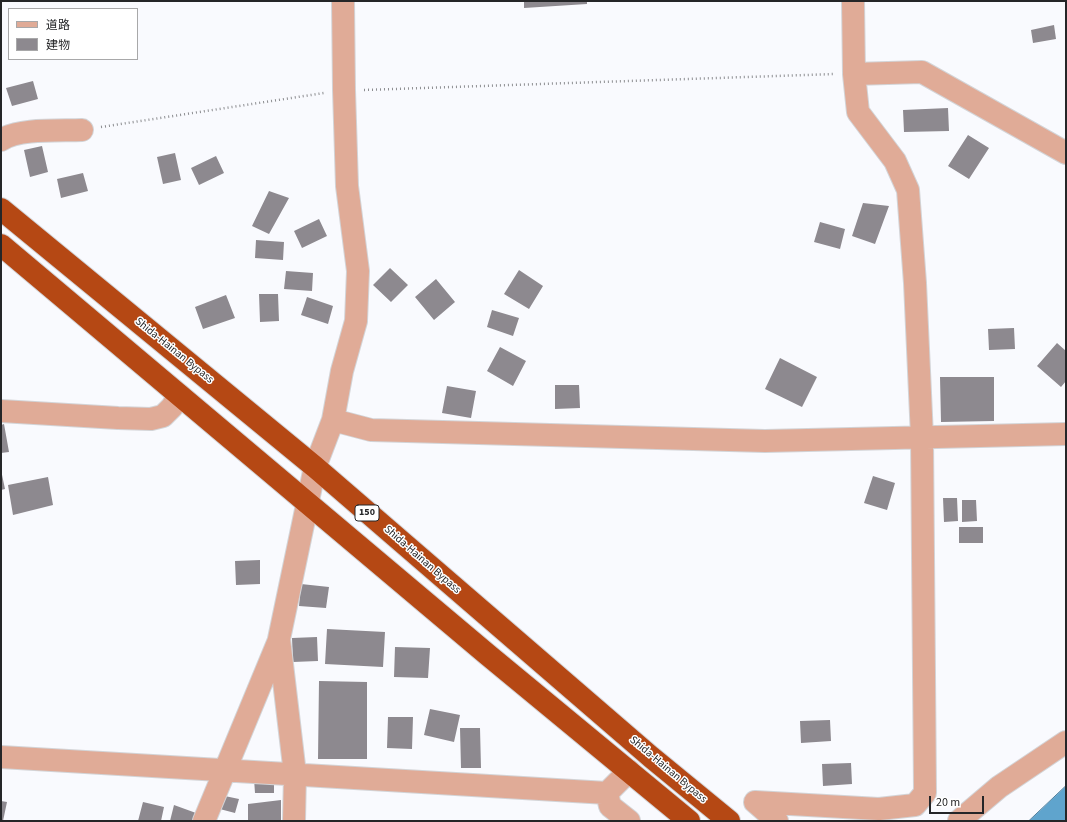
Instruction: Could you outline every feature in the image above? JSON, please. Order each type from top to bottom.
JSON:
[{"type":"highway","name":"Shida-Hainan Bypass","points":[[1,209],[315,467],[651,757],[729,821]]},
{"type":"highway","name":"150","points":[[1,245],[488,655],[689,821]]},
{"type":"street","points":[[204,821],[279,639],[315,467],[332,420],[342,372],[356,321],[358,271],[347,186],[343,1]]},
{"type":"street","points":[[777,821],[755,802],[880,809],[915,804],[924,793],[922,437],[915,283],[908,190],[895,161],[858,112],[854,74],[853,1]]},
{"type":"street","points":[[854,74],[922,72],[1066,153]]},
{"type":"street","points":[[1,140],[13,134],[26,132],[82,130]]},
{"type":"street","points":[[1,411],[151,419],[163,416],[172,407],[179,395]]},
{"type":"street","points":[[332,420],[371,430],[765,441],[1066,434]]},
{"type":"street","points":[[279,639],[295,774],[294,821]]},
{"type":"street","points":[[959,821],[999,787],[1066,742]]},
{"type":"street","points":[[1,757],[607,793],[629,770]]},
{"type":"street","points":[[607,793],[610,806],[629,821]]},
{"type":"path","points":[[82,130],[344,90],[854,74]]},
{"type":"water","points":[[1066,786],[1066,821],[1029,821]]},
{"type":"building","points":[[524,1],[587,1],[587,4],[524,8]]},
{"type":"building","points":[[1054,25],[1056,39],[1033,43],[1031,30]]},
{"type":"building","points":[[33,81],[38,99],[12,106],[6,88]]},
{"type":"building","points":[[948,108],[949,131],[904,132],[903,110]]},
{"type":"building","points":[[968,135],[989,148],[969,179],[948,166]]},
{"type":"building","points":[[42,146],[48,172],[30,177],[24,150]]},
{"type":"building","points":[[175,153],[181,180],[163,184],[157,157]]},
{"type":"building","points":[[216,156],[224,173],[199,185],[191,168]]},
{"type":"building","points":[[83,173],[88,191],[61,198],[57,179]]},
{"type":"building","points":[[269,191],[289,198],[269,234],[252,226]]},
{"type":"building","points":[[863,203],[889,206],[875,244],[852,236]]},
{"type":"building","points":[[319,219],[327,236],[302,248],[294,231]]},
{"type":"building","points":[[820,222],[845,229],[840,249],[814,242]]},
{"type":"building","points":[[256,240],[284,242],[283,260],[255,258]]},
{"type":"building","points":[[390,268],[408,285],[391,302],[373,285]]},
{"type":"building","points":[[519,270],[543,286],[529,309],[504,294]]},
{"type":"building","points":[[286,271],[313,273],[312,291],[284,289]]},
{"type":"building","points":[[436,279],[455,302],[434,320],[415,297]]},
{"type":"building","points":[[259,294],[278,294],[279,321],[260,322]]},
{"type":"building","points":[[226,295],[235,318],[203,329],[195,307]]},
{"type":"building","points":[[307,297],[333,306],[328,324],[301,315]]},
{"type":"building","points":[[492,310],[519,318],[513,336],[487,327]]},
{"type":"building","points":[[1014,328],[1015,349],[989,350],[988,329]]},
{"type":"building","points":[[1057,343],[1066,351],[1066,381],[1061,387],[1037,366]]},
{"type":"building","points":[[500,347],[526,361],[513,386],[487,371]]},
{"type":"building","points":[[780,358],[817,377],[802,407],[765,389]]},
{"type":"building","points":[[940,377],[994,377],[994,421],[941,422]]},
{"type":"building","points":[[555,385],[579,385],[580,408],[555,409]]},
{"type":"building","points":[[447,386],[476,391],[471,418],[442,413]]},
{"type":"building","points":[[4,424],[9,452],[1,453],[1,425]]},
{"type":"building","points":[[1,470],[5,489],[1,490]]},
{"type":"building","points":[[873,476],[895,483],[887,510],[864,503]]},
{"type":"building","points":[[48,477],[53,505],[13,515],[8,485]]},
{"type":"building","points":[[943,498],[957,498],[958,521],[944,522]]},
{"type":"building","points":[[962,500],[976,500],[977,521],[962,522]]},
{"type":"building","points":[[959,527],[983,527],[983,543],[959,543]]},
{"type":"building","points":[[260,560],[260,584],[236,585],[235,561]]},
{"type":"building","points":[[301,584],[329,587],[326,608],[299,606]]},
{"type":"building","points":[[327,629],[385,632],[383,667],[325,664]]},
{"type":"building","points":[[317,637],[318,661],[293,662],[292,638]]},
{"type":"building","points":[[395,647],[430,648],[428,678],[394,677]]},
{"type":"building","points":[[319,681],[367,682],[367,759],[318,759]]},
{"type":"building","points":[[430,709],[460,715],[454,742],[424,735]]},
{"type":"building","points":[[388,717],[413,717],[412,749],[387,748]]},
{"type":"building","points":[[830,720],[831,741],[801,743],[800,721]]},
{"type":"building","points":[[460,728],[480,728],[481,768],[461,768]]},
{"type":"building","points":[[851,763],[852,784],[823,786],[822,764]]},
{"type":"building","points":[[254,779],[274,779],[274,793],[255,793]]},
{"type":"building","points":[[220,795],[239,799],[235,813],[216,808]]},
{"type":"building","points":[[281,800],[281,821],[248,821],[248,804]]},
{"type":"building","points":[[1,801],[7,802],[3,821],[1,821]]},
{"type":"building","points":[[143,802],[164,807],[161,821],[138,821]]},
{"type":"building","points":[[174,805],[196,813],[194,821],[170,821]]}]
